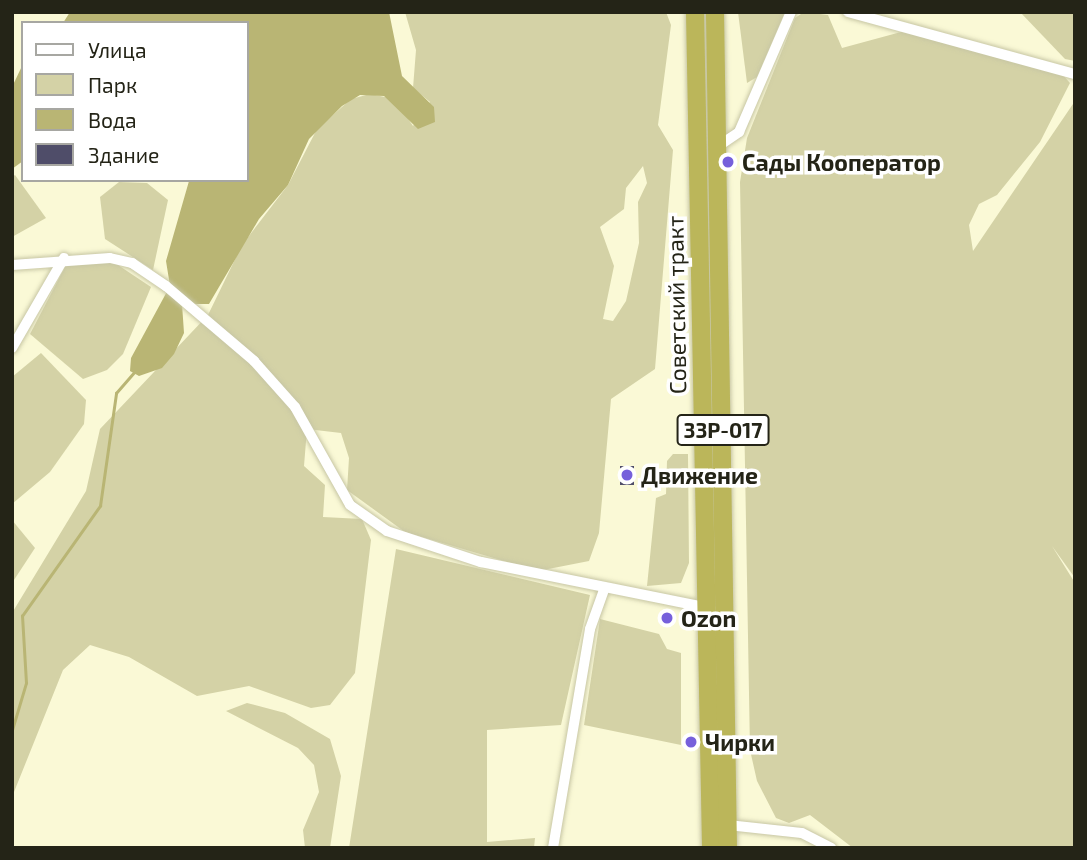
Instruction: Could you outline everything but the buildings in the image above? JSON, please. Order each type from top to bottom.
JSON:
[{"type":"highway","name":"Советский тракт","points":[[695,12],[710,608],[711,848]]},
{"type":"highway","name":"Советский тракт","points":[[715,12],[728,848]]},
{"type":"street","points":[[717,147],[739,132],[791,12]]},
{"type":"street","points":[[848,12],[1075,74]]},
{"type":"street","points":[[12,264],[64,258],[132,263],[166,286],[287,398],[350,505],[387,531],[481,562],[604,590],[710,608]]},
{"type":"street","points":[[12,348],[64,258]]},
{"type":"street","points":[[553,848],[590,629],[604,590]]},
{"type":"street","points":[[728,825],[802,833],[831,848]]},
{"type":"green space","points":[[405,12],[666,12],[671,25],[658,125],[673,150],[655,369],[611,399],[599,533],[589,561],[538,571],[405,532],[347,490],[349,458],[341,433],[307,429],[304,466],[325,485],[323,517],[362,519],[371,540],[355,673],[330,705],[311,708],[249,686],[197,696],[129,657],[90,645],[63,670],[12,797],[12,613],[86,491],[100,429],[208,315],[242,245],[288,185],[317,129],[351,99],[370,94],[395,99],[413,126],[430,102],[413,88],[416,50]],"holes":[[[643,166],[647,183],[638,202],[639,243],[626,301],[613,321],[603,319],[614,266],[600,227],[624,209],[626,188]]]},
{"type":"green space","points":[[738,12],[785,12],[757,77],[747,83]]},
{"type":"green space","points":[[804,12],[828,15],[842,48],[912,29],[1062,74],[1070,83],[1040,142],[997,195],[979,204],[969,225],[973,251],[1075,101],[1075,578],[1052,546],[1075,583],[1075,848],[853,848],[810,815],[789,823],[776,818],[757,781],[750,750],[740,182],[747,138],[795,18]]},
{"type":"green space","points":[[1020,12],[1075,12],[1075,61],[1065,59]]},
{"type":"green space","points":[[15,175],[46,218],[12,237],[12,177]]},
{"type":"green space","points":[[119,182],[147,183],[168,200],[153,270],[105,239],[100,197]]},
{"type":"green space","points":[[86,258],[109,259],[151,287],[123,354],[107,370],[83,379],[30,334],[65,267]]},
{"type":"green space","points":[[41,353],[86,400],[84,424],[50,472],[12,504],[12,377]]},
{"type":"green space","points":[[673,454],[688,454],[689,563],[681,583],[647,586],[656,498],[666,494],[667,461]]},
{"type":"green space","points":[[12,520],[35,548],[12,583]]},
{"type":"green space","points":[[396,549],[590,595],[561,725],[487,730],[487,842],[535,838],[534,848],[349,848]]},
{"type":"green space","points":[[600,619],[659,634],[667,649],[681,653],[681,745],[584,725]]},
{"type":"green space","points":[[247,703],[285,713],[330,739],[341,776],[330,848],[305,848],[303,830],[319,792],[314,765],[298,748],[226,711]]},
{"type":"water","points":[[70,12],[389,12],[402,76],[434,107],[435,122],[418,129],[384,96],[360,95],[342,106],[309,139],[288,185],[259,219],[209,304],[182,304],[184,333],[174,354],[162,368],[139,376],[130,371],[131,358],[170,286],[166,261],[189,182],[248,182],[248,21],[64,21]]},
{"type":"water","points":[[21,68],[21,162],[12,169],[12,87]]},
{"type":"waterway","points":[[12,730],[26,683],[22,616],[100,506],[116,393],[134,372]]},
{"type":"place","name":"Сады Кооператор","points":[[728,162]]},
{"type":"place","name":"Движение","points":[[627,475]]},
{"type":"place","name":"Ozon","points":[[667,618]]},
{"type":"place","name":"Чирки","points":[[691,742]]}]
